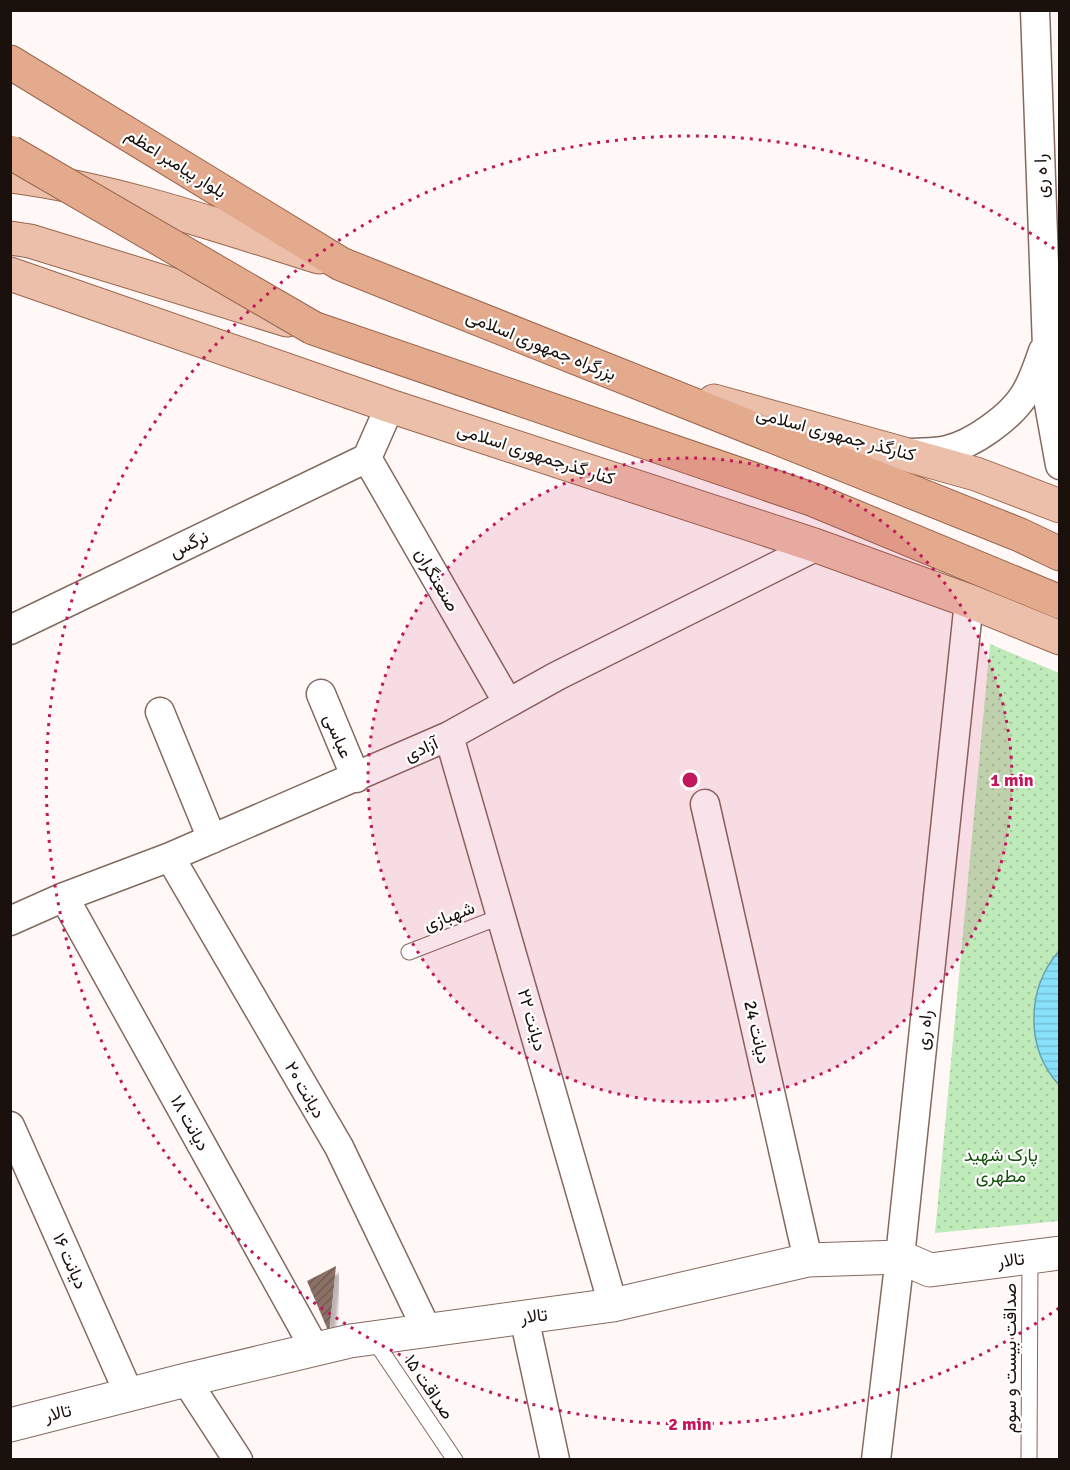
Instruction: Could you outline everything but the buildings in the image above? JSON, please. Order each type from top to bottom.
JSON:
[{"type":"highway","name":"بلوار پیامبر اعظم","points":[[10,62],[340,264]]},
{"type":"highway","points":[[10,152],[313,328],[814,500],[1059,602]]},
{"type":"highway","name":"بزرگراه جمهوری اسلامی","points":[[340,264],[1020,535],[1059,554]]},
{"type":"main road","name":"بزرگراه جمهوری اسلامی","points":[[10,176],[33,179],[143,204],[340,264]]},
{"type":"main road","points":[[10,238],[30,241],[313,328]]},
{"type":"main road","name":"کنار گذرجمهوری اسلامی","points":[[10,273],[390,406],[816,546],[969,601],[1059,638]]},
{"type":"main road","name":"کنارگذر جمهوری اسلامی","points":[[610,372],[907,453],[976,474],[1059,506]]},
{"type":"street","name":"را ه ری","points":[[1035,10],[1049,404],[1059,465]]},
{"type":"street","points":[[907,453],[946,450],[967,443],[989,429],[1025,395],[1047,341]]},
{"type":"street","points":[[367,458],[390,406]]},
{"type":"street","name":"نرگس","points":[[10,630],[367,458]]},
{"type":"street","name":"صنعتگران","points":[[367,458],[508,703]]},
{"type":"street","name":"آزادی","points":[[13,913],[64,897],[170,857],[449,736],[508,703],[816,546]]},
{"type":"street","name":"راه ری","points":[[876,1460],[900,1257],[969,601]]},
{"type":"street","name":"عباسی","points":[[321,694],[356,778]]},
{"type":"street","points":[[160,712],[212,839]]},
{"type":"street","name":"دیانت ۲۲","points":[[449,736],[613,1305]]},
{"type":"street","name":"دیانت 24","points":[[705,804],[808,1260]]},
{"type":"street","name":"دیانت ۲۰","points":[[170,857],[339,1147],[427,1330]]},
{"type":"street","name":"دیانت ۱۸","points":[[64,897],[315,1349]]},
{"type":"street","name":"دیانت ۱۶","points":[[10,1126],[130,1396]]},
{"type":"street","name":"تالار","points":[[10,1425],[186,1380],[372,1337],[613,1305],[808,1260],[900,1257],[930,1270],[1045,1255]]},
{"type":"street","points":[[524,1317],[555,1460]]},
{"type":"street","points":[[186,1380],[238,1460]]},
{"type":"lane","name":"شهبازی","points":[[409,952],[502,916]]},
{"type":"lane","name":"صداقت بیست و سوم","points":[[1029,1460],[1045,1255]]},
{"type":"lane","name":"صداقت ۱۵","points":[[372,1337],[455,1460]]},
{"type":"green space","name":"پارک شهید مطهری","points":[[990,644],[1059,673],[1059,1221],[935,1233]]},
{"type":"water","points":[[1059,951],[1059,1085],[1040,1054],[1035,1036],[1034,1018],[1040,983],[1048,966]]}]
